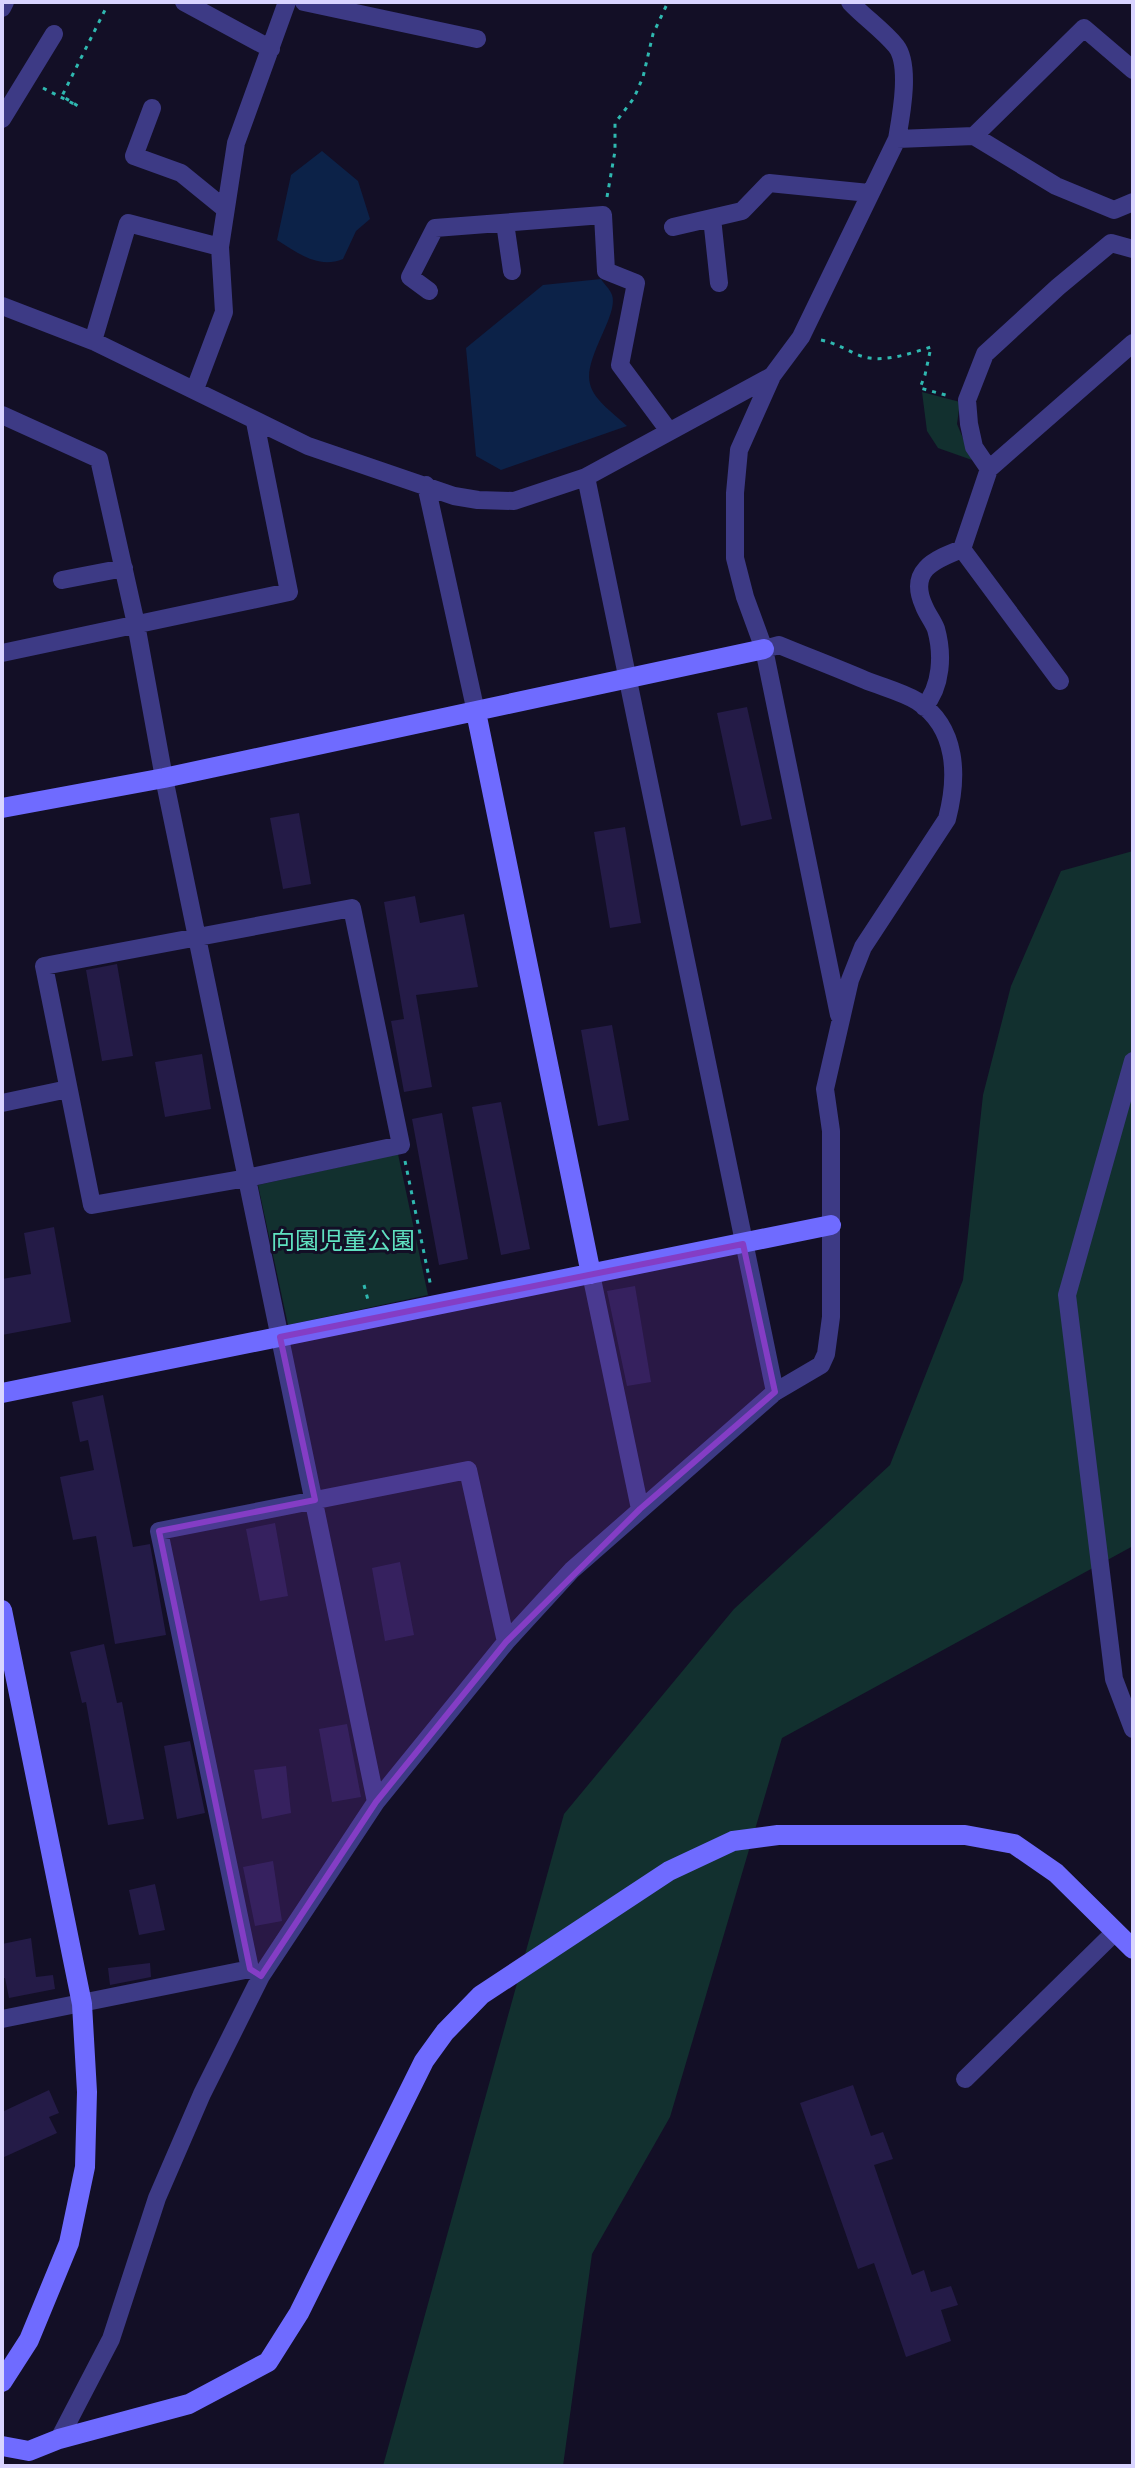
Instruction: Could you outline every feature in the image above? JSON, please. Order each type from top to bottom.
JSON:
[{"type":"street","points":[[2,8],[5,2]]},
{"type":"street","points":[[184,2],[271,49]]},
{"type":"street","points":[[304,2],[477,39]]},
{"type":"street","points":[[841,1025],[764,649],[735,558],[735,493],[739,450],[772,376],[801,337],[897,139],[902,113],[903,59],[896,46],[850,2]]},
{"type":"street","points":[[195,389],[224,312],[220,247],[236,143],[271,49],[282,4]]},
{"type":"street","points":[[974,136],[1084,28],[1133,70]]},
{"type":"street","points":[[2,119],[54,34]]},
{"type":"street","points":[[152,108],[134,156],[181,173],[224,208]]},
{"type":"street","points":[[897,139],[974,136],[1056,186],[1114,210],[1133,202]]},
{"type":"street","points":[[673,227],[742,211],[769,183],[869,193]]},
{"type":"street","points":[[429,291],[410,277],[427,224],[505,223],[603,215],[606,271],[636,283],[620,365],[669,431]]},
{"type":"street","points":[[712,218],[719,283]]},
{"type":"street","points":[[93,341],[128,223],[220,247]]},
{"type":"street","points":[[505,223],[512,271]]},
{"type":"street","points":[[989,469],[974,447],[967,400],[985,354],[1111,243],[1133,249]]},
{"type":"street","points":[[2,306],[93,341],[308,446],[454,496],[478,500],[514,501],[586,477],[772,376]]},
{"type":"street","points":[[962,549],[989,469],[1133,343]]},
{"type":"street","points":[[2,415],[99,459],[136,624],[164,778],[376,1802]]},
{"type":"street","points":[[2,653],[289,592],[255,422]]},
{"type":"street","points":[[586,477],[775,1392]]},
{"type":"street","points":[[426,485],[476,712],[640,1509]]},
{"type":"street","points":[[962,549],[1060,681]]},
{"type":"street","points":[[924,707],[936,686],[940,657],[935,626],[922,604],[918,581],[924,569],[942,556],[962,549]]},
{"type":"street","points":[[62,580],[124,568]]},
{"type":"street","points":[[2,808],[164,778],[779,645],[916,700],[942,725],[949,739],[954,765],[954,784],[947,819],[863,947],[850,980],[825,1089],[831,1131],[831,1317],[826,1354],[821,1365],[775,1392],[572,1570],[506,1642],[376,1802],[256,1972],[157,2198],[111,2339],[59,2439]]},
{"type":"street","points":[[352,908],[401,1145],[247,1178],[92,1205],[44,966],[197,938],[352,908]]},
{"type":"street","points":[[1133,1061],[1067,1295],[1114,1679],[1133,1729]]},
{"type":"street","points":[[2,1103],[68,1089]]},
{"type":"street","points":[[2,1393],[831,1225]]},
{"type":"street","points":[[256,1972],[159,1531],[468,1470],[506,1642]]},
{"type":"street","points":[[2,1610],[82,2004],[87,2092],[85,2167],[69,2243],[29,2340],[2,2382]]},
{"type":"street","points":[[2,2446],[29,2451],[59,2439],[189,2404],[268,2362],[299,2313],[424,2061],[445,2032],[481,1995],[669,1871],[733,1841],[778,1835],[965,1835],[1014,1844],[1056,1873],[1133,1949]]},
{"type":"street","points":[[965,2079],[1115,1932]]},
{"type":"street","points":[[2,2019],[256,1972]]},
{"type":"path","points":[[603,215],[615,151],[615,123],[634,98],[653,34],[668,2]]},
{"type":"path","points":[[25,79],[78,106],[62,96],[105,10]]},
{"type":"path","points":[[801,337],[837,343],[858,356],[885,358],[931,347],[920,388],[967,400]]},
{"type":"path","points":[[401,1145],[435,1306]]},
{"type":"highlighted area","points":[[743,1244],[775,1392],[640,1509],[506,1642],[376,1802],[261,1976],[250,1969],[159,1531],[315,1500],[280,1337]]},
{"type":"green space","points":[[922,392],[960,402],[957,424],[972,460],[938,448],[927,431]]},
{"type":"green space","points":[[1133,851],[1133,1546],[782,1738],[670,2117],[592,2254],[563,2466],[383,2466],[564,1814],[734,1609],[890,1465],[963,1280],[983,1095],[1011,986],[1061,871]]},
{"type":"green space","name":"向園児童公園","points":[[398,1154],[428,1295],[288,1325],[258,1185]]},
{"type":"water","points":[[322,151],[358,181],[370,219],[356,231],[343,259],[334,262],[308,258],[277,240],[291,175]]},
{"type":"water","points":[[601,279],[611,293],[613,304],[591,362],[590,384],[601,402],[627,426],[501,470],[476,456],[466,348],[543,285]]},
{"type":"building","points":[[747,707],[772,819],[741,826],[717,713]]},
{"type":"building","points":[[299,813],[311,884],[283,889],[270,818]]},
{"type":"building","points":[[625,827],[641,923],[610,928],[594,832]]},
{"type":"building","points":[[415,896],[420,923],[464,914],[478,987],[416,995],[432,1087],[404,1092],[391,1021],[404,1019],[384,902]]},
{"type":"building","points":[[117,964],[133,1056],[102,1061],[86,970]]},
{"type":"building","points":[[612,1025],[629,1120],[598,1126],[581,1030]]},
{"type":"building","points":[[202,1054],[211,1109],[165,1117],[155,1062]]},
{"type":"building","points":[[501,1102],[530,1249],[501,1255],[472,1107]]},
{"type":"building","points":[[442,1113],[468,1259],[439,1265],[412,1119]]},
{"type":"building","points":[[54,1227],[71,1322],[2,1335],[2,1279],[31,1274],[24,1233]]},
{"type":"building","points":[[635,1286],[651,1382],[627,1386],[607,1291]]},
{"type":"building","points":[[103,1395],[133,1547],[150,1544],[166,1635],[115,1644],[96,1536],[73,1540],[60,1477],[94,1470],[88,1440],[80,1442],[72,1402]]},
{"type":"building","points":[[275,1523],[288,1596],[260,1601],[246,1529]]},
{"type":"building","points":[[400,1562],[414,1635],[385,1641],[372,1568]]},
{"type":"building","points":[[104,1644],[117,1703],[122,1702],[144,1819],[108,1825],[86,1702],[82,1703],[70,1652]]},
{"type":"building","points":[[347,1724],[361,1797],[332,1802],[319,1729]]},
{"type":"building","points":[[190,1741],[205,1813],[177,1819],[164,1746]]},
{"type":"building","points":[[286,1766],[291,1813],[262,1819],[254,1770]]},
{"type":"building","points":[[273,1861],[282,1921],[255,1926],[243,1867]]},
{"type":"building","points":[[155,1884],[165,1930],[139,1935],[129,1890]]},
{"type":"building","points":[[31,1938],[36,1977],[53,1975],[55,1989],[9,1998],[5,1978],[2,1978],[2,1944]]},
{"type":"building","points":[[150,1963],[151,1977],[110,1985],[108,1968]]},
{"type":"building","points":[[853,2085],[871,2136],[883,2132],[893,2159],[874,2165],[912,2275],[924,2270],[931,2292],[951,2286],[958,2305],[941,2310],[951,2341],[906,2357],[874,2263],[858,2269],[800,2103]]},
{"type":"building","points":[[49,2090],[59,2113],[49,2117],[57,2133],[2,2158],[2,2112]]}]
